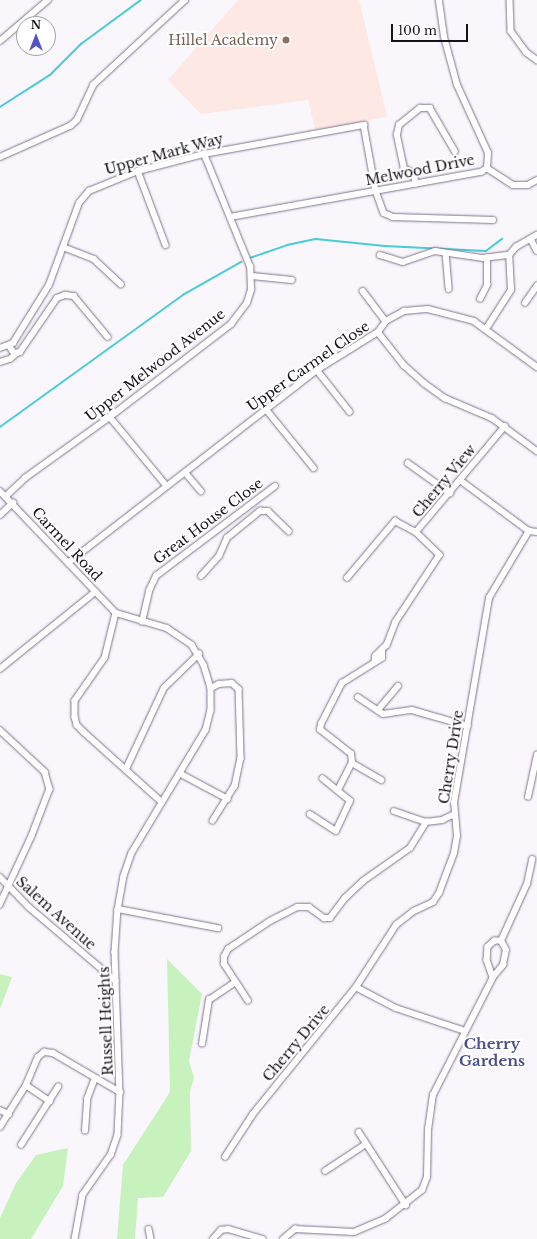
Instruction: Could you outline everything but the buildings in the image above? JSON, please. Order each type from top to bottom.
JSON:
[{"type":"street","points":[[0,40],[48,0]]},
{"type":"street","points":[[0,157],[70,126],[78,120],[93,85],[185,0]]},
{"type":"street","name":"Melwood Drive","points":[[230,217],[481,172],[487,168],[488,153],[457,85],[444,38],[439,0]]},
{"type":"street","points":[[510,0],[511,31],[526,52],[537,60]]},
{"type":"street","points":[[416,184],[412,173],[404,169],[397,135],[399,125],[420,108],[430,108],[455,151]]},
{"type":"street","name":"Upper Mark Way","points":[[9,345],[50,284],[83,197],[98,185],[138,171],[204,154],[364,124],[376,191]]},
{"type":"street","points":[[204,154],[252,276],[292,280]]},
{"type":"street","points":[[487,168],[513,185],[528,185],[537,180]]},
{"type":"street","points":[[138,171],[166,245]]},
{"type":"street","points":[[376,191],[381,208],[393,217],[493,220]]},
{"type":"street","points":[[486,329],[511,290],[509,256],[516,247],[537,236]]},
{"type":"street","points":[[531,239],[537,251]]},
{"type":"street","points":[[63,247],[94,259],[120,284]]},
{"type":"street","points":[[380,255],[403,262],[430,252],[487,258],[509,256]]},
{"type":"street","points":[[446,253],[449,289]]},
{"type":"street","points":[[480,299],[487,285],[487,258]]},
{"type":"street","name":"Upper Melwood Avenue","points":[[6,496],[25,478],[110,417],[231,324],[247,303],[252,276]]},
{"type":"street","points":[[525,304],[537,286]]},
{"type":"street","points":[[362,291],[386,321]]},
{"type":"street","points":[[0,362],[10,359],[20,352],[57,298],[65,294],[74,296],[108,337]]},
{"type":"street","name":"Upper Carmel Close","points":[[68,563],[166,485],[317,370],[378,332],[386,321],[410,309],[428,309],[474,321],[537,367]]},
{"type":"street","points":[[378,332],[404,365],[435,390],[446,398],[492,418],[505,426],[537,451]]},
{"type":"street","points":[[0,348],[9,345],[16,354]]},
{"type":"street","points":[[317,370],[350,412]]},
{"type":"street","points":[[266,409],[314,468]]},
{"type":"street","points":[[110,417],[166,485]]},
{"type":"street","name":"Cherry View","points":[[347,578],[395,521],[416,532],[505,426]]},
{"type":"street","points":[[408,463],[450,493]]},
{"type":"street","points":[[185,472],[201,491]]},
{"type":"street","points":[[460,480],[529,530],[537,532]]},
{"type":"street","name":"Great House Close","points":[[142,622],[149,591],[156,576],[275,486]]},
{"type":"street","name":"Carmel Road","points":[[0,491],[116,613]]},
{"type":"street","points":[[0,515],[13,503]]},
{"type":"street","points":[[201,576],[219,556],[226,539],[260,511],[267,510],[288,531]]},
{"type":"street","points":[[239,513],[246,522]]},
{"type":"street","name":"Cherry Drive","points":[[225,1157],[253,1114],[356,987],[396,925],[409,914],[433,902],[439,893],[454,853],[457,836],[455,798],[489,598],[529,530]]},
{"type":"street","points":[[338,790],[352,763],[350,751],[320,727],[342,683],[375,662],[376,656],[382,651],[392,628],[440,557],[439,553],[416,532]]},
{"type":"street","points":[[0,669],[95,592]]},
{"type":"street","points":[[126,769],[164,688],[199,654],[176,632],[116,613],[105,658],[75,701],[74,708],[77,725],[162,802]]},
{"type":"street","name":"Russell Heights","points":[[75,1239],[84,1194],[111,1155],[116,1142],[120,1092],[116,981],[118,909],[132,853],[162,802],[181,774],[210,721],[210,678],[199,654]]},
{"type":"street","points":[[211,688],[219,684],[232,683],[239,689],[241,758],[239,773],[228,799],[213,821]]},
{"type":"street","points":[[378,710],[398,686]]},
{"type":"street","points":[[358,697],[386,715],[412,710],[468,726]]},
{"type":"street","points":[[0,730],[46,772],[50,788],[32,836],[0,905]]},
{"type":"street","points":[[528,797],[537,754]]},
{"type":"street","points":[[352,763],[381,780]]},
{"type":"street","points":[[181,774],[228,799]]},
{"type":"street","points":[[310,814],[336,831],[350,801],[323,779]]},
{"type":"street","points":[[394,811],[426,822],[442,820],[455,814]]},
{"type":"street","points":[[248,1001],[224,964],[224,957],[228,949],[270,921],[297,907],[309,907],[324,918],[330,918],[345,898],[363,881],[410,848],[426,822]]},
{"type":"street","points":[[501,941],[527,884],[532,860]]},
{"type":"street","name":"Salem Avenue","points":[[0,877],[28,907],[116,981]]},
{"type":"street","points":[[118,909],[218,928]]},
{"type":"street","points":[[282,1239],[295,1229],[354,1232],[385,1219],[406,1205],[425,1184],[430,1104],[441,1077],[493,977],[502,965],[506,954],[505,945],[501,941],[495,941],[488,947],[487,960],[493,977]]},
{"type":"street","points":[[202,1044],[209,1000],[236,982]]},
{"type":"street","points":[[356,987],[396,1008],[465,1032]]},
{"type":"street","points":[[0,1127],[26,1085],[38,1057],[44,1052],[53,1054],[120,1092]]},
{"type":"street","points":[[85,1131],[87,1099],[95,1078]]},
{"type":"street","points":[[26,1085],[50,1101]]},
{"type":"street","points":[[21,1145],[58,1087]]},
{"type":"street","points":[[0,1110],[9,1114]]},
{"type":"street","points":[[359,1132],[406,1205]]},
{"type":"street","points":[[325,1171],[366,1144]]},
{"type":"street","points":[[149,1229],[151,1239]]},
{"type":"street","points":[[213,1239],[222,1230],[228,1229],[263,1239]]},
{"type":"shaded area","name":"Hillel Academy","points":[[238,0],[359,0],[387,116],[316,133],[308,100],[201,114],[168,80]]},
{"type":"green space","points":[[167,959],[202,994],[189,1061],[194,1078],[190,1092],[191,1151],[163,1197],[138,1198],[135,1239],[117,1239],[123,1165],[170,1092]]},
{"type":"green space","points":[[0,974],[12,977],[0,1009]]},
{"type":"green space","points":[[68,1148],[63,1186],[31,1239],[0,1239],[0,1218],[16,1183],[36,1155]]},
{"type":"waterway","points":[[0,107],[50,75],[81,44],[141,0]]},
{"type":"waterway","points":[[250,258],[287,245],[316,239],[385,246],[486,251],[502,239]]},
{"type":"waterway","points":[[0,427],[183,295],[241,262]]},
{"type":"place","name":"Hillel Academy","points":[[286,40]]},
{"type":"district","name":"Cherry Gardens","points":[[492,1052]]}]
